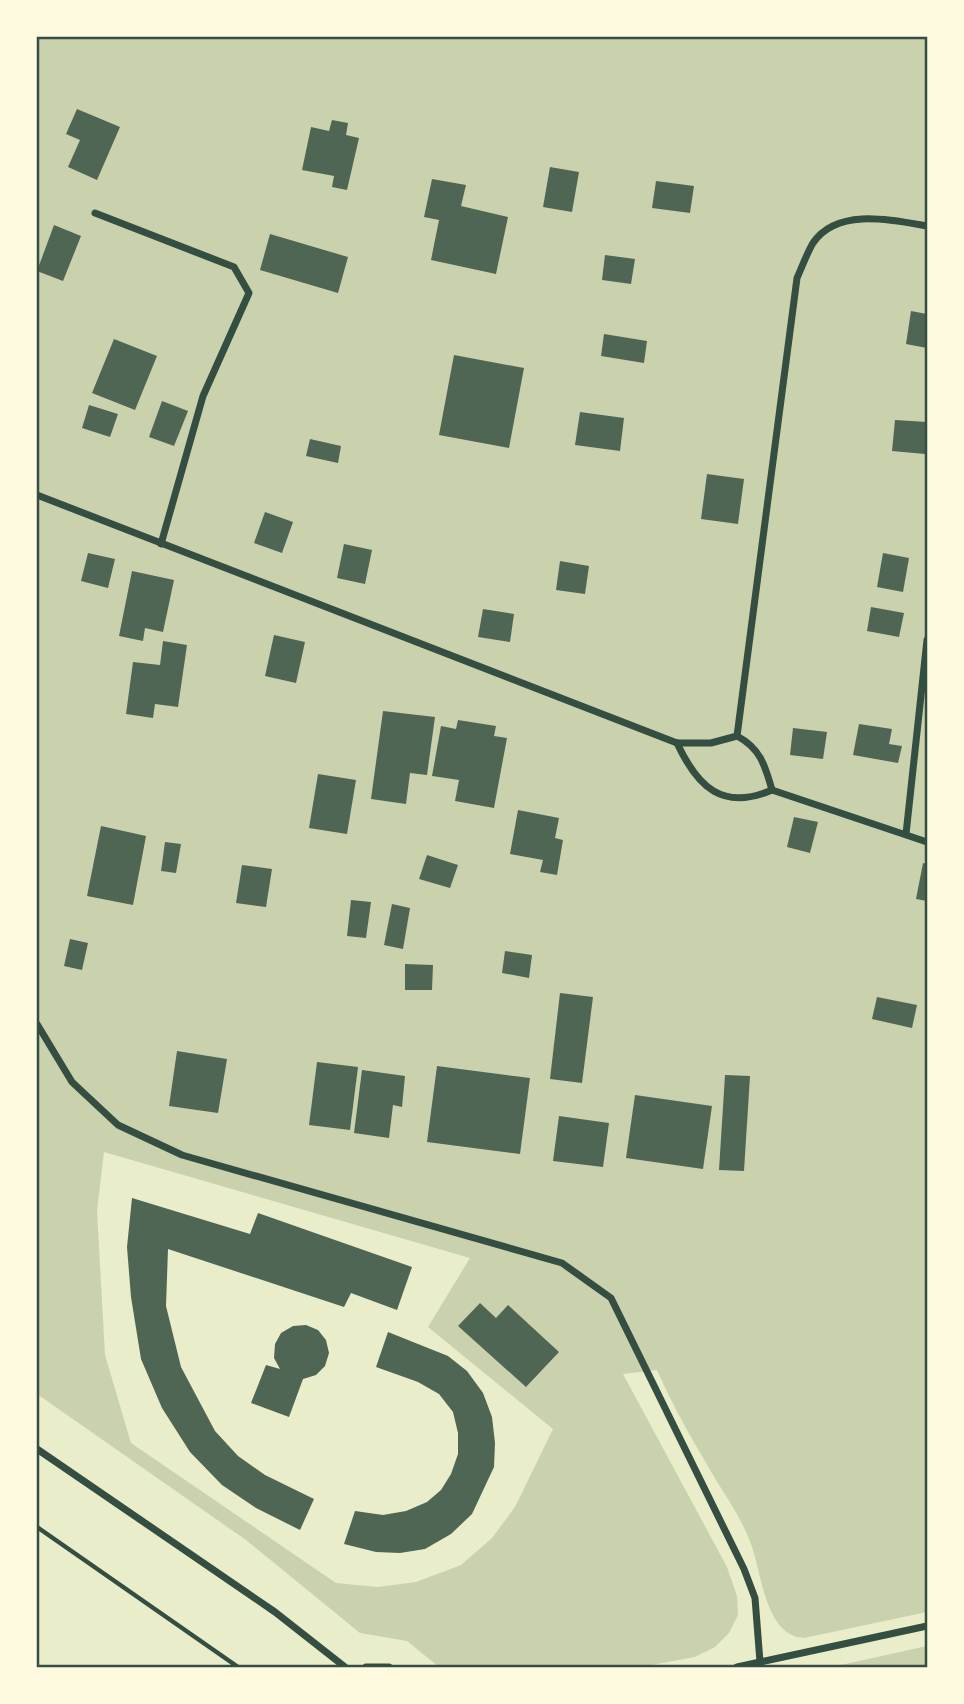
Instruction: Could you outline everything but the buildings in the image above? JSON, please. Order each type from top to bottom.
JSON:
[{"type":"street","points":[[95,213],[234,267],[249,293],[203,396],[161,544]]},
{"type":"street","points":[[737,736],[797,278],[814,241],[844,221],[885,219],[927,226]]},
{"type":"street","points":[[37,495],[677,743],[711,743],[737,736],[751,743],[764,761],[772,790]]},
{"type":"street","points":[[906,834],[927,640]]},
{"type":"street","points":[[677,743],[690,770],[706,786],[729,799],[752,799],[772,790],[927,842]]},
{"type":"street","points":[[37,1024],[72,1082],[118,1125],[182,1155],[562,1264],[611,1298],[744,1569],[755,1598],[760,1662]]},
{"type":"street","points":[[37,1449],[275,1612],[345,1667]]},
{"type":"street","points":[[737,1667],[927,1626]]},
{"type":"street","points":[[366,1667],[389,1667]]},
{"type":"path","points":[[37,1527],[238,1667]]},
{"type":"green space","points":[[37,37],[927,37],[927,1612],[804,1638],[791,1635],[781,1627],[768,1603],[745,1529],[670,1399],[657,1370],[623,1374],[727,1567],[737,1596],[738,1615],[729,1633],[715,1647],[695,1657],[641,1667],[439,1667],[407,1641],[360,1633],[246,1540],[37,1394]],"holes":[[[104,1152],[470,1258],[428,1327],[553,1429],[515,1507],[492,1538],[461,1565],[416,1582],[378,1587],[336,1583],[131,1443],[105,1355],[97,1211]]]},
{"type":"green space","points":[[927,1646],[927,1667],[832,1667]]}]
